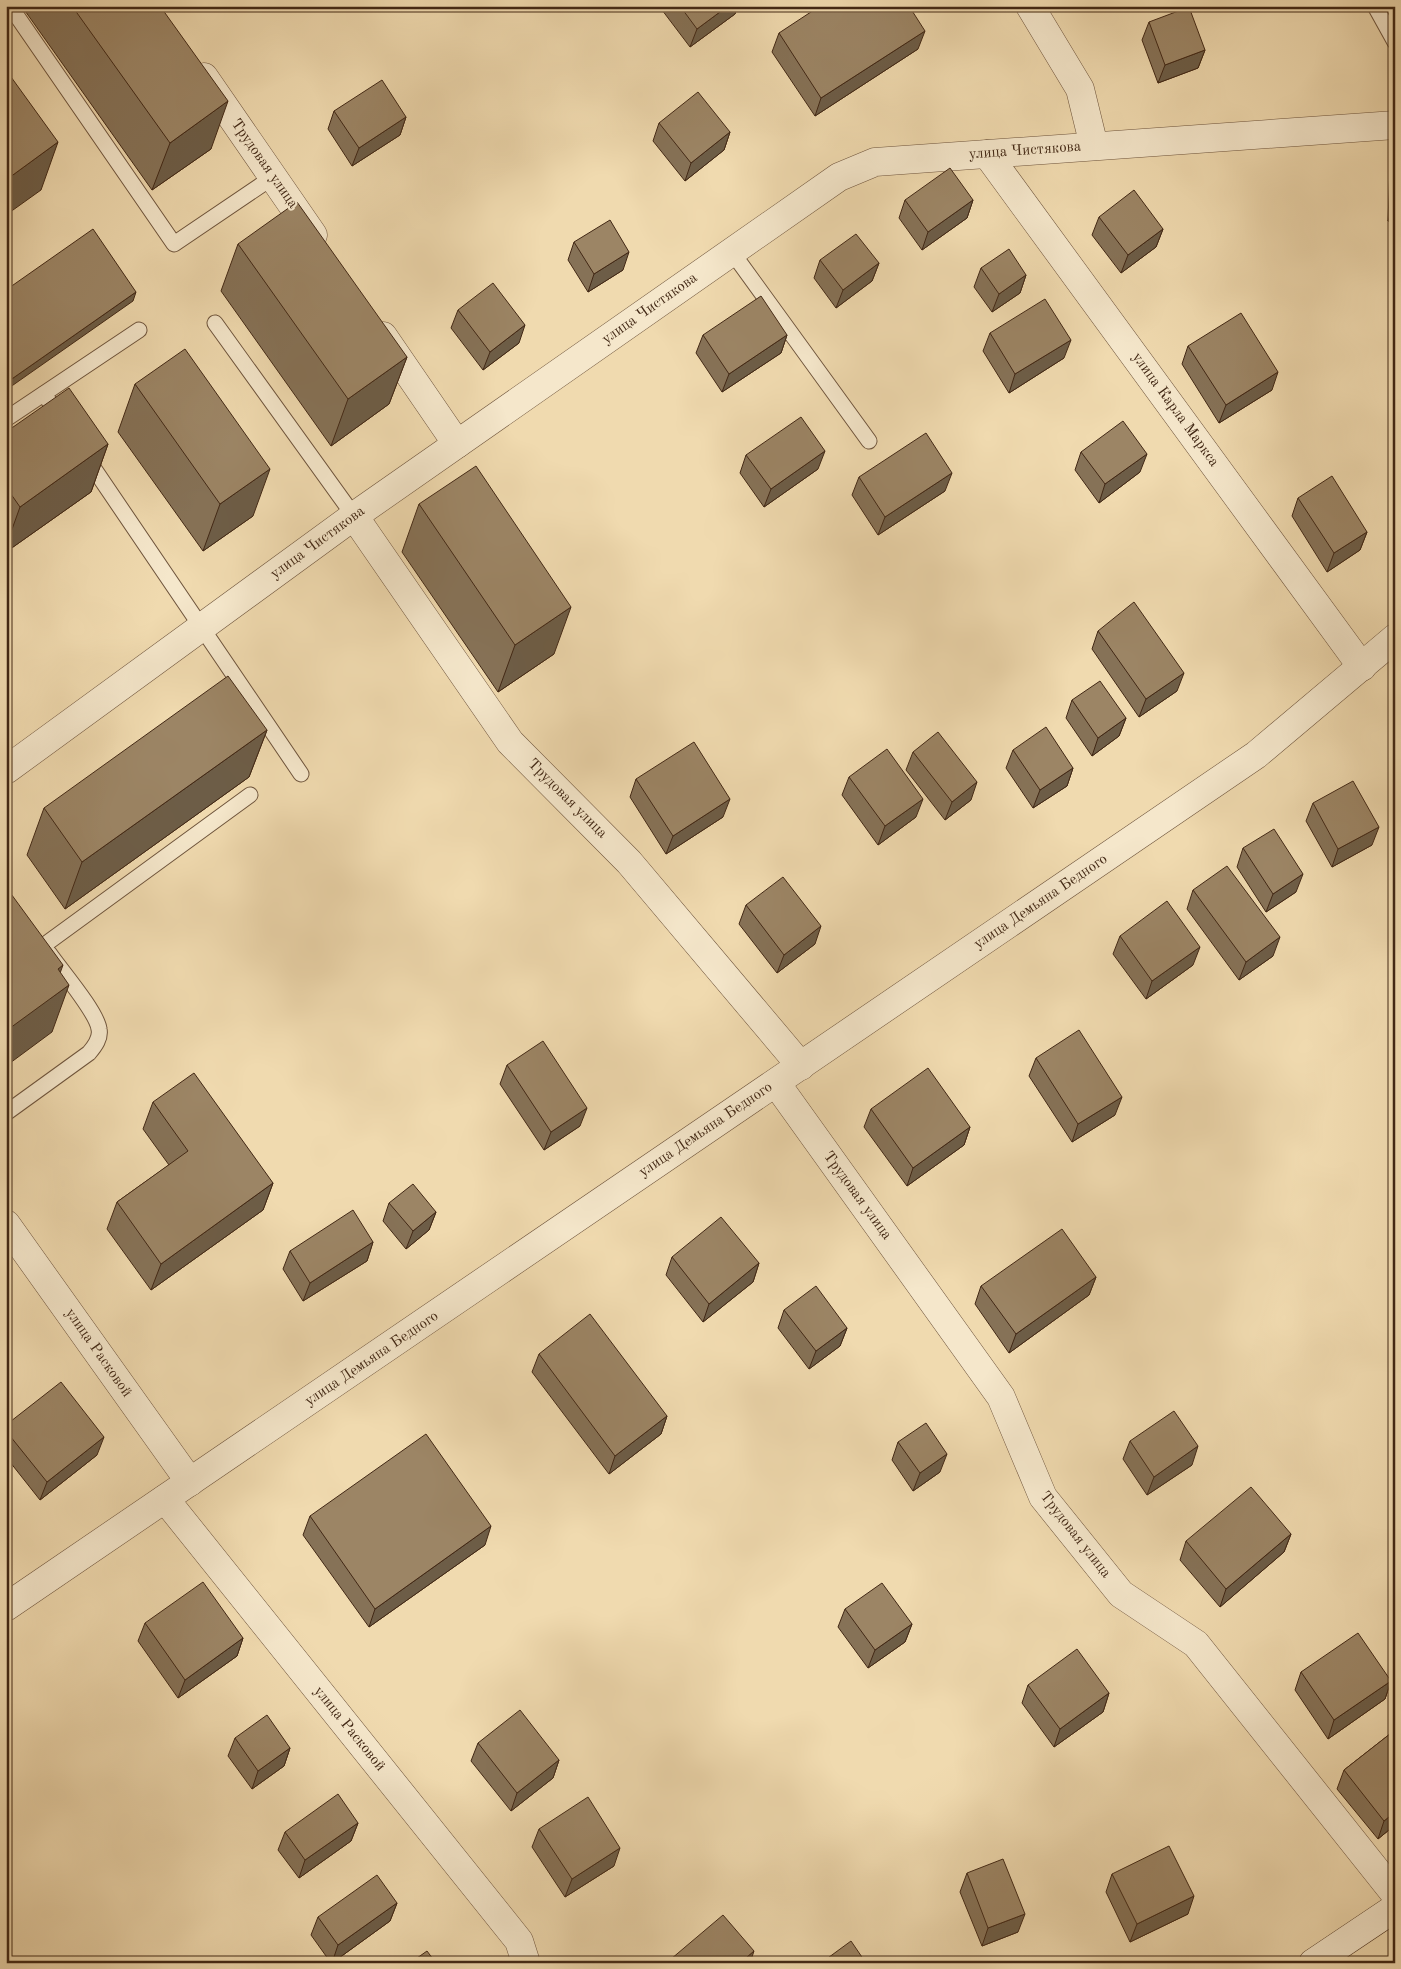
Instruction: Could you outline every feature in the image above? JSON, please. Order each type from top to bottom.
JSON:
[{"type":"street","points":[[1030,6],[1080,89],[1094,146]]},
{"type":"street","name":"Трудовая улица","points":[[189,55],[329,258]]},
{"type":"street","name":"улица Чистякова","points":[[6,770],[354,516],[839,177],[875,162],[1395,125]]},
{"type":"street","name":"улица Карла Маркса","points":[[987,154],[1362,667]]},
{"type":"street","points":[[368,314],[457,444]]},
{"type":"street","name":"Трудовая улица","points":[[354,516],[510,742],[629,862],[801,1066]]},
{"type":"street","name":"улица Демьяна Бедного","points":[[6,1607],[1256,755],[1395,638]]},
{"type":"street","name":"Трудовая улица","points":[[776,1083],[1001,1396],[1043,1497],[1121,1594],[1196,1644],[1395,1894]]},
{"type":"street","name":"улица Расковой","points":[[6,1224],[190,1482]]},
{"type":"street","name":"улица Расковой","points":[[165,1499],[518,1941],[526,1963]]},
{"type":"street","points":[[1313,1963],[1395,1908]]},
{"type":"lane","points":[[10,6],[174,244],[273,177]]},
{"type":"lane","points":[[1375,6],[1395,42]]},
{"type":"lane","points":[[732,252],[869,441]]},
{"type":"lane","points":[[215,323],[354,516]]},
{"type":"lane","points":[[6,419],[139,330]]},
{"type":"lane","points":[[44,394],[65,426]]},
{"type":"lane","points":[[76,442],[301,774]]},
{"type":"lane","points":[[44,946],[250,795]]},
{"type":"lane","points":[[6,1113],[89,1053],[97,1043],[100,1029],[92,1013],[33,931]]},
{"type":"building","points":[[72,6],[160,6],[228,101],[170,143]]},
{"type":"building","points":[[680,6],[728,6],[697,29]]},
{"type":"building","points":[[820,6],[909,6],[925,31],[821,98],[779,33]]},
{"type":"building","points":[[1189,7],[1205,50],[1165,65],[1149,22]]},
{"type":"building","points":[[6,70],[58,142],[6,180]]},
{"type":"building","points":[[382,80],[406,117],[359,148],[334,111]]},
{"type":"building","points":[[698,92],[730,132],[691,163],[659,123]]},
{"type":"building","points":[[950,168],[973,200],[928,232],[905,200]]},
{"type":"building","points":[[1134,190],[1163,229],[1128,255],[1099,217]]},
{"type":"building","points":[[297,202],[407,357],[348,399],[238,244]]},
{"type":"building","points":[[610,220],[629,252],[594,274],[574,242]]},
{"type":"building","points":[[93,229],[136,292],[6,383],[6,290]]},
{"type":"building","points":[[856,234],[879,263],[843,290],[820,260]]},
{"type":"building","points":[[1009,249],[1026,275],[999,294],[981,268]]},
{"type":"building","points":[[493,283],[525,325],[490,352],[458,310]]},
{"type":"building","points":[[761,296],[787,335],[729,374],[703,335]]},
{"type":"building","points":[[1045,299],[1071,340],[1015,374],[990,333]]},
{"type":"building","points":[[1241,313],[1278,372],[1226,405],[1188,346]]},
{"type":"building","points":[[185,349],[270,469],[220,504],[135,384]]},
{"type":"building","points":[[69,388],[108,444],[20,507],[6,487],[6,432]]},
{"type":"building","points":[[801,417],[825,451],[771,489],[746,455]]},
{"type":"building","points":[[1123,421],[1147,454],[1105,484],[1081,452]]},
{"type":"building","points":[[926,433],[952,473],[885,517],[859,477]]},
{"type":"building","points":[[476,466],[571,607],[515,645],[419,504]]},
{"type":"building","points":[[1332,476],[1367,532],[1334,553],[1298,498]]},
{"type":"building","points":[[1134,602],[1184,673],[1146,699],[1098,631]]},
{"type":"building","points":[[228,676],[267,730],[82,862],[44,808]]},
{"type":"building","points":[[1100,681],[1126,718],[1098,738],[1072,700]]},
{"type":"building","points":[[1046,727],[1073,768],[1040,790],[1013,750]]},
{"type":"building","points":[[938,732],[977,782],[952,802],[913,752]]},
{"type":"building","points":[[694,742],[730,799],[673,836],[636,779]]},
{"type":"building","points":[[887,749],[923,799],[885,826],[849,777]]},
{"type":"building","points":[[1353,781],[1379,827],[1338,849],[1313,803]]},
{"type":"building","points":[[1274,829],[1303,874],[1273,894],[1243,848]]},
{"type":"building","points":[[1227,866],[1280,937],[1246,962],[1193,890]]},
{"type":"building","points":[[783,877],[821,926],[784,955],[746,905]]},
{"type":"building","points":[[6,887],[63,965],[58,969],[69,985],[6,1031]]},
{"type":"building","points":[[1167,901],[1200,947],[1152,981],[1120,936]]},
{"type":"building","points":[[1079,1030],[1122,1097],[1078,1124],[1036,1058]]},
{"type":"building","points":[[543,1041],[587,1108],[551,1132],[507,1065]]},
{"type":"building","points":[[928,1068],[970,1127],[913,1168],[871,1109]]},
{"type":"building","points":[[194,1073],[273,1183],[161,1264],[117,1202],[188,1151],[153,1102]]},
{"type":"building","points":[[413,1184],[436,1212],[413,1231],[389,1203]]},
{"type":"building","points":[[353,1210],[373,1242],[310,1283],[290,1251]]},
{"type":"building","points":[[721,1217],[759,1263],[709,1304],[672,1257]]},
{"type":"building","points":[[1062,1229],[1096,1277],[1016,1334],[981,1286]]},
{"type":"building","points":[[816,1286],[847,1328],[816,1351],[784,1310]]},
{"type":"building","points":[[590,1314],[667,1416],[615,1456],[539,1354]]},
{"type":"building","points":[[61,1382],[104,1437],[47,1482],[6,1431],[6,1425]]},
{"type":"building","points":[[1174,1411],[1198,1446],[1154,1477],[1130,1441]]},
{"type":"building","points":[[926,1423],[947,1454],[920,1473],[898,1442]]},
{"type":"building","points":[[426,1434],[491,1526],[375,1609],[310,1516]]},
{"type":"building","points":[[1251,1487],[1291,1534],[1226,1589],[1186,1541]]},
{"type":"building","points":[[203,1582],[243,1638],[185,1680],[145,1623]]},
{"type":"building","points":[[882,1583],[912,1624],[875,1650],[845,1609]]},
{"type":"building","points":[[1358,1633],[1391,1681],[1334,1720],[1301,1672]]},
{"type":"building","points":[[1077,1649],[1109,1693],[1060,1729],[1028,1685]]},
{"type":"building","points":[[520,1710],[559,1760],[517,1793],[478,1743]]},
{"type":"building","points":[[267,1715],[290,1748],[258,1771],[235,1738]]},
{"type":"building","points":[[1395,1730],[1395,1812],[1384,1821],[1344,1770]]},
{"type":"building","points":[[338,1794],[358,1823],[305,1860],[285,1832]]},
{"type":"building","points":[[588,1797],[620,1848],[572,1879],[539,1829]]},
{"type":"building","points":[[1169,1846],[1194,1896],[1137,1924],[1112,1874]]},
{"type":"building","points":[[1003,1859],[1025,1914],[988,1928],[967,1873]]},
{"type":"building","points":[[377,1875],[397,1903],[338,1945],[318,1917]]},
{"type":"building","points":[[723,1915],[754,1951],[740,1963],[674,1963],[671,1959]]},
{"type":"building","points":[[851,1941],[866,1963],[821,1963]]},
{"type":"building","points":[[427,1951],[436,1963],[410,1963]]}]
